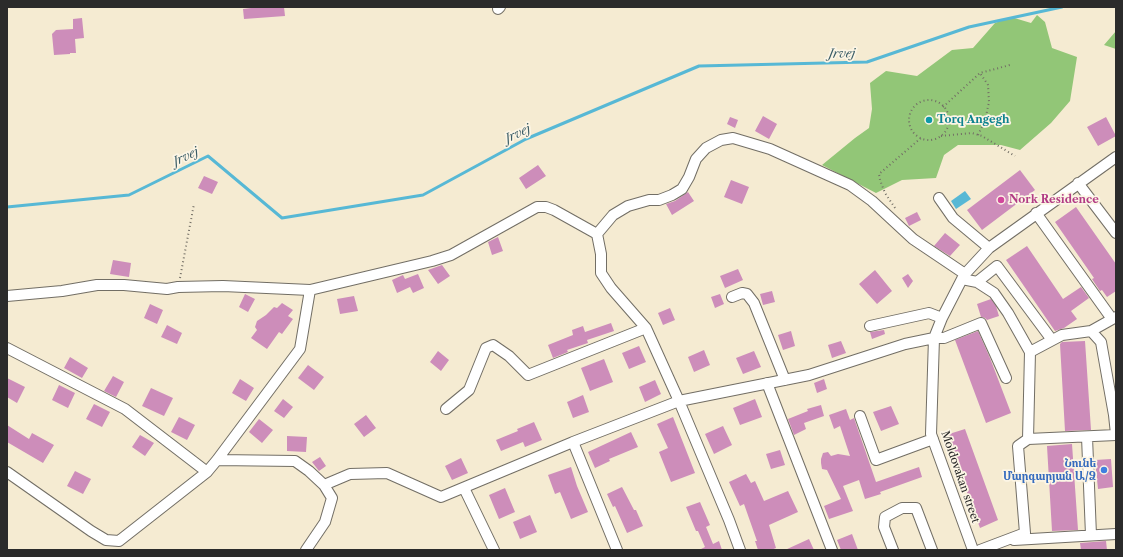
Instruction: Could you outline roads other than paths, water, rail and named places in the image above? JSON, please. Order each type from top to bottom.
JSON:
[{"type":"street","points":[[597,234],[613,215],[628,206],[649,200],[659,200],[682,189],[689,177],[696,159],[706,148],[721,140],[733,138],[770,149],[850,185],[872,201],[913,239],[963,276],[977,282],[994,293],[1008,312],[1030,352],[1028,439]]},
{"type":"street","name":"Moldovakan street","points":[[973,550],[931,434],[934,338],[942,318],[963,276],[989,248],[1116,157]]},
{"type":"street","points":[[1078,183],[1116,233]]},
{"type":"street","points":[[939,198],[953,218],[989,248]]},
{"type":"street","points":[[7,296],[62,291],[97,285],[124,285],[167,289],[178,287],[223,286],[310,290],[432,261],[451,255],[537,207],[546,207],[597,234],[601,254],[601,274],[611,288],[646,328],[679,401],[740,550]]},
{"type":"street","points":[[1030,352],[1062,335],[1091,331],[1114,318],[1036,213]]},
{"type":"street","points":[[977,282],[997,266],[1052,340]]},
{"type":"street","points":[[7,472],[106,540],[119,541],[207,472],[217,460],[300,349],[310,290]]},
{"type":"street","points":[[732,297],[742,293],[747,294],[754,303],[785,380]]},
{"type":"street","points":[[870,326],[929,313],[942,318]]},
{"type":"street","points":[[324,485],[350,474],[387,473],[441,497],[573,442],[679,401],[809,375],[905,344],[934,338],[944,338],[981,323],[1006,378]]},
{"type":"street","points":[[446,409],[469,390],[486,348],[493,345],[509,356],[528,375],[646,328]]},
{"type":"street","points":[[980,550],[1025,533],[1018,446],[1028,439],[1116,435],[1114,415],[1101,342],[1091,331]]},
{"type":"street","points":[[7,348],[125,409],[207,472]]},
{"type":"street","points":[[767,383],[832,550]]},
{"type":"street","points":[[860,416],[876,460],[933,439]]},
{"type":"street","points":[[1087,437],[1091,535]]},
{"type":"street","points":[[573,442],[617,550]]},
{"type":"street","points":[[217,460],[295,461],[309,471],[324,485],[332,498],[325,522],[306,550]]},
{"type":"street","points":[[464,488],[494,550]]},
{"type":"street","points":[[894,550],[884,527],[885,517],[902,508],[916,508],[932,550]]},
{"type":"street","points":[[1005,540],[1116,534]]},
{"type":"water","points":[[965,191],[971,199],[956,209],[951,201]]},
{"type":"waterway","name":"Jrvej","points":[[7,207],[129,195],[208,156],[282,218],[423,195],[526,139],[699,66],[867,62],[969,27],[1062,7]]},
{"type":"place","name":"Torq Angegh","points":[[929,120]]},
{"type":"place","name":"Nork Residence","points":[[1001,200]]},
{"type":"place","name":"Նունե Մարգարյան Ա/Ձ","points":[[1104,470]]}]
